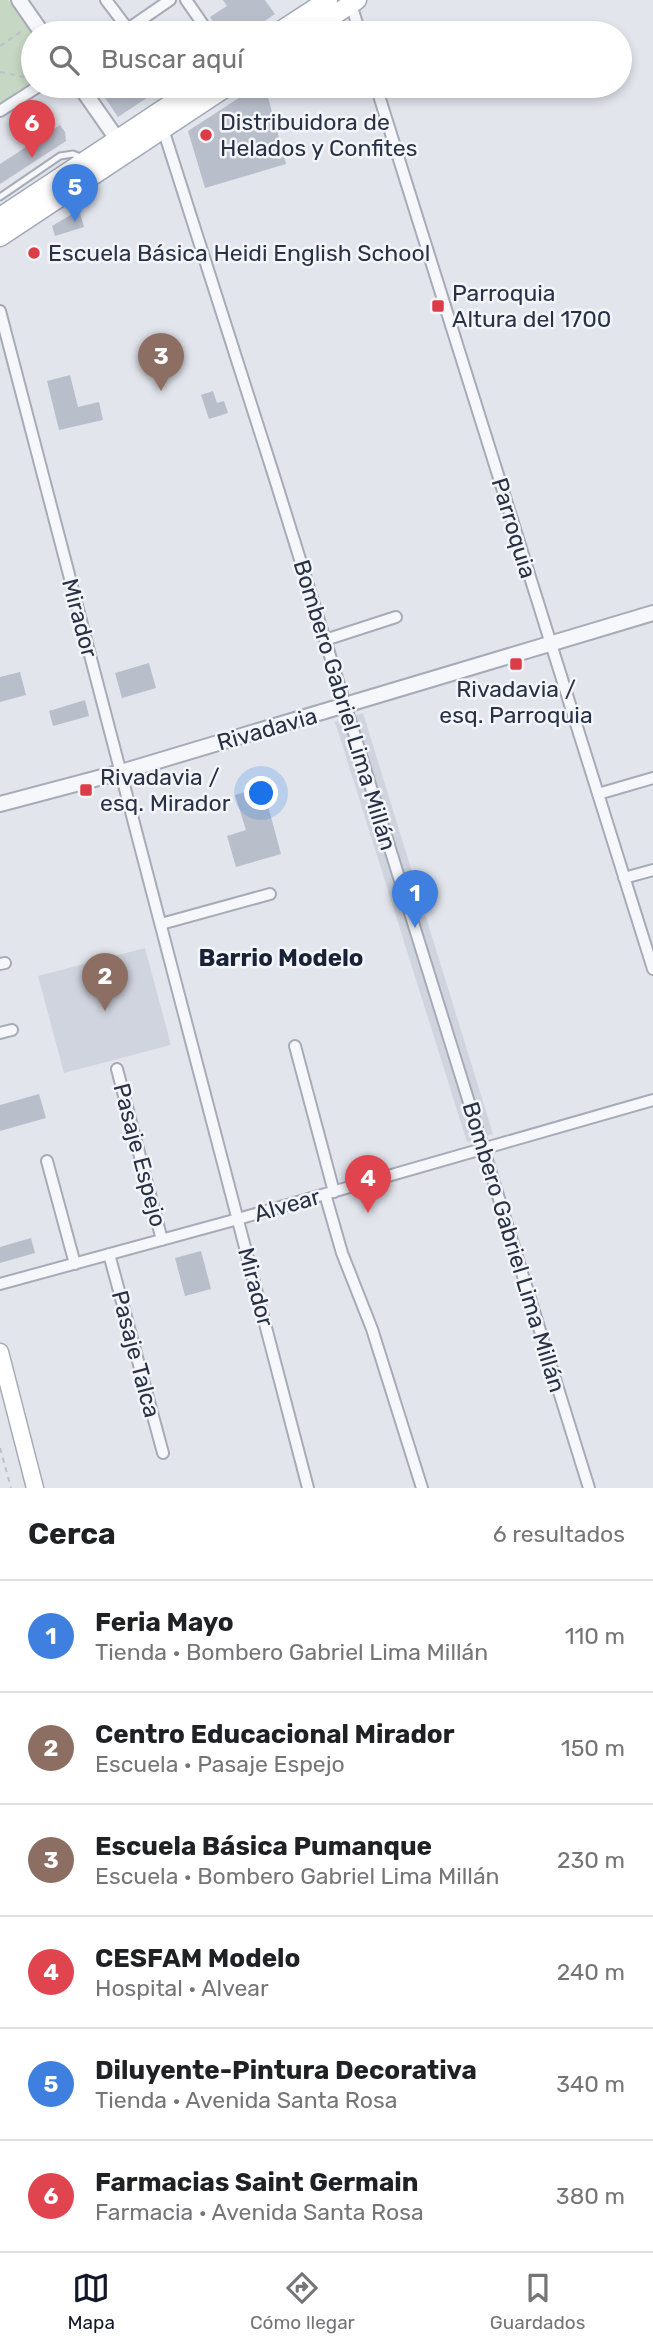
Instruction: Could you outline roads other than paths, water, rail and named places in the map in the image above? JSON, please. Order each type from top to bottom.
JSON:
[{"type":"main road","points":[[296,21],[328,0]]},
{"type":"main road","points":[[325,21],[354,2]]},
{"type":"main road","points":[[0,217],[180,98]]},
{"type":"main road","points":[[0,237],[210,98]]},
{"type":"main road","points":[[0,1352],[35,1488]]},
{"type":"street","points":[[19,0],[34,21]]},
{"type":"street","points":[[106,0],[119,21]]},
{"type":"street","points":[[140,21],[170,0]]},
{"type":"street","points":[[186,0],[201,21]]},
{"type":"street","points":[[354,2],[358,21]]},
{"type":"street","points":[[0,111],[21,98]]},
{"type":"street","points":[[88,98],[117,139],[163,129]]},
{"type":"street","name":"Parroquia","points":[[380,98],[652,965]]},
{"type":"street","name":"Bombero Gabriel Lima Millán","points":[[163,129],[589,1488]]},
{"type":"street","name":"Mirador","points":[[0,311],[308,1488]]},
{"type":"street","name":"Rivadavia","points":[[0,804],[121,772],[653,613]]},
{"type":"street","points":[[325,640],[396,617]]},
{"type":"street","points":[[598,794],[653,778]]},
{"type":"street","points":[[624,878],[653,870]]},
{"type":"street","points":[[160,924],[270,894]]},
{"type":"street","points":[[0,1033],[12,1030]]},
{"type":"street","points":[[295,1046],[342,1253],[372,1328],[422,1488]]},
{"type":"street","name":"Pasaje Espejo","points":[[117,1069],[162,1240]]},
{"type":"street","name":"Alvear","points":[[0,1284],[653,1100]]},
{"type":"street","points":[[47,1161],[75,1264]]},
{"type":"street","name":"Pasaje Talca","points":[[109,1254],[163,1453]]},
{"type":"lane","points":[[0,197],[60,156],[73,154],[86,160]]},
{"type":"place","name":"Distribuidora de Helados y Confites","points":[[206,135]]},
{"type":"place","name":"Farmacias Saint Germain","points":[[32,158]]},
{"type":"place","name":"Diluyente-Pintura Decorativa","points":[[75,222]]},
{"type":"place","name":"Escuela Básica Heidi English School","points":[[34,253]]},
{"type":"place","name":"Parroquia Altura del 1700","points":[[438,306]]},
{"type":"place","name":"Escuela Básica Pumanque","points":[[161,391]]},
{"type":"place","name":"Rivadavia / esq. Parroquia","points":[[516,664]]},
{"type":"place","name":"Rivadavia / esq. Mirador","points":[[86,790]]},
{"type":"place","name":"Feria Mayo","points":[[415,928]]},
{"type":"place","name":"Centro Educacional Mirador","points":[[105,1011]]},
{"type":"place","name":"CESFAM Modelo","points":[[368,1213]]},
{"type":"district","name":"Barrio Modelo","points":[[281,958]]}]
